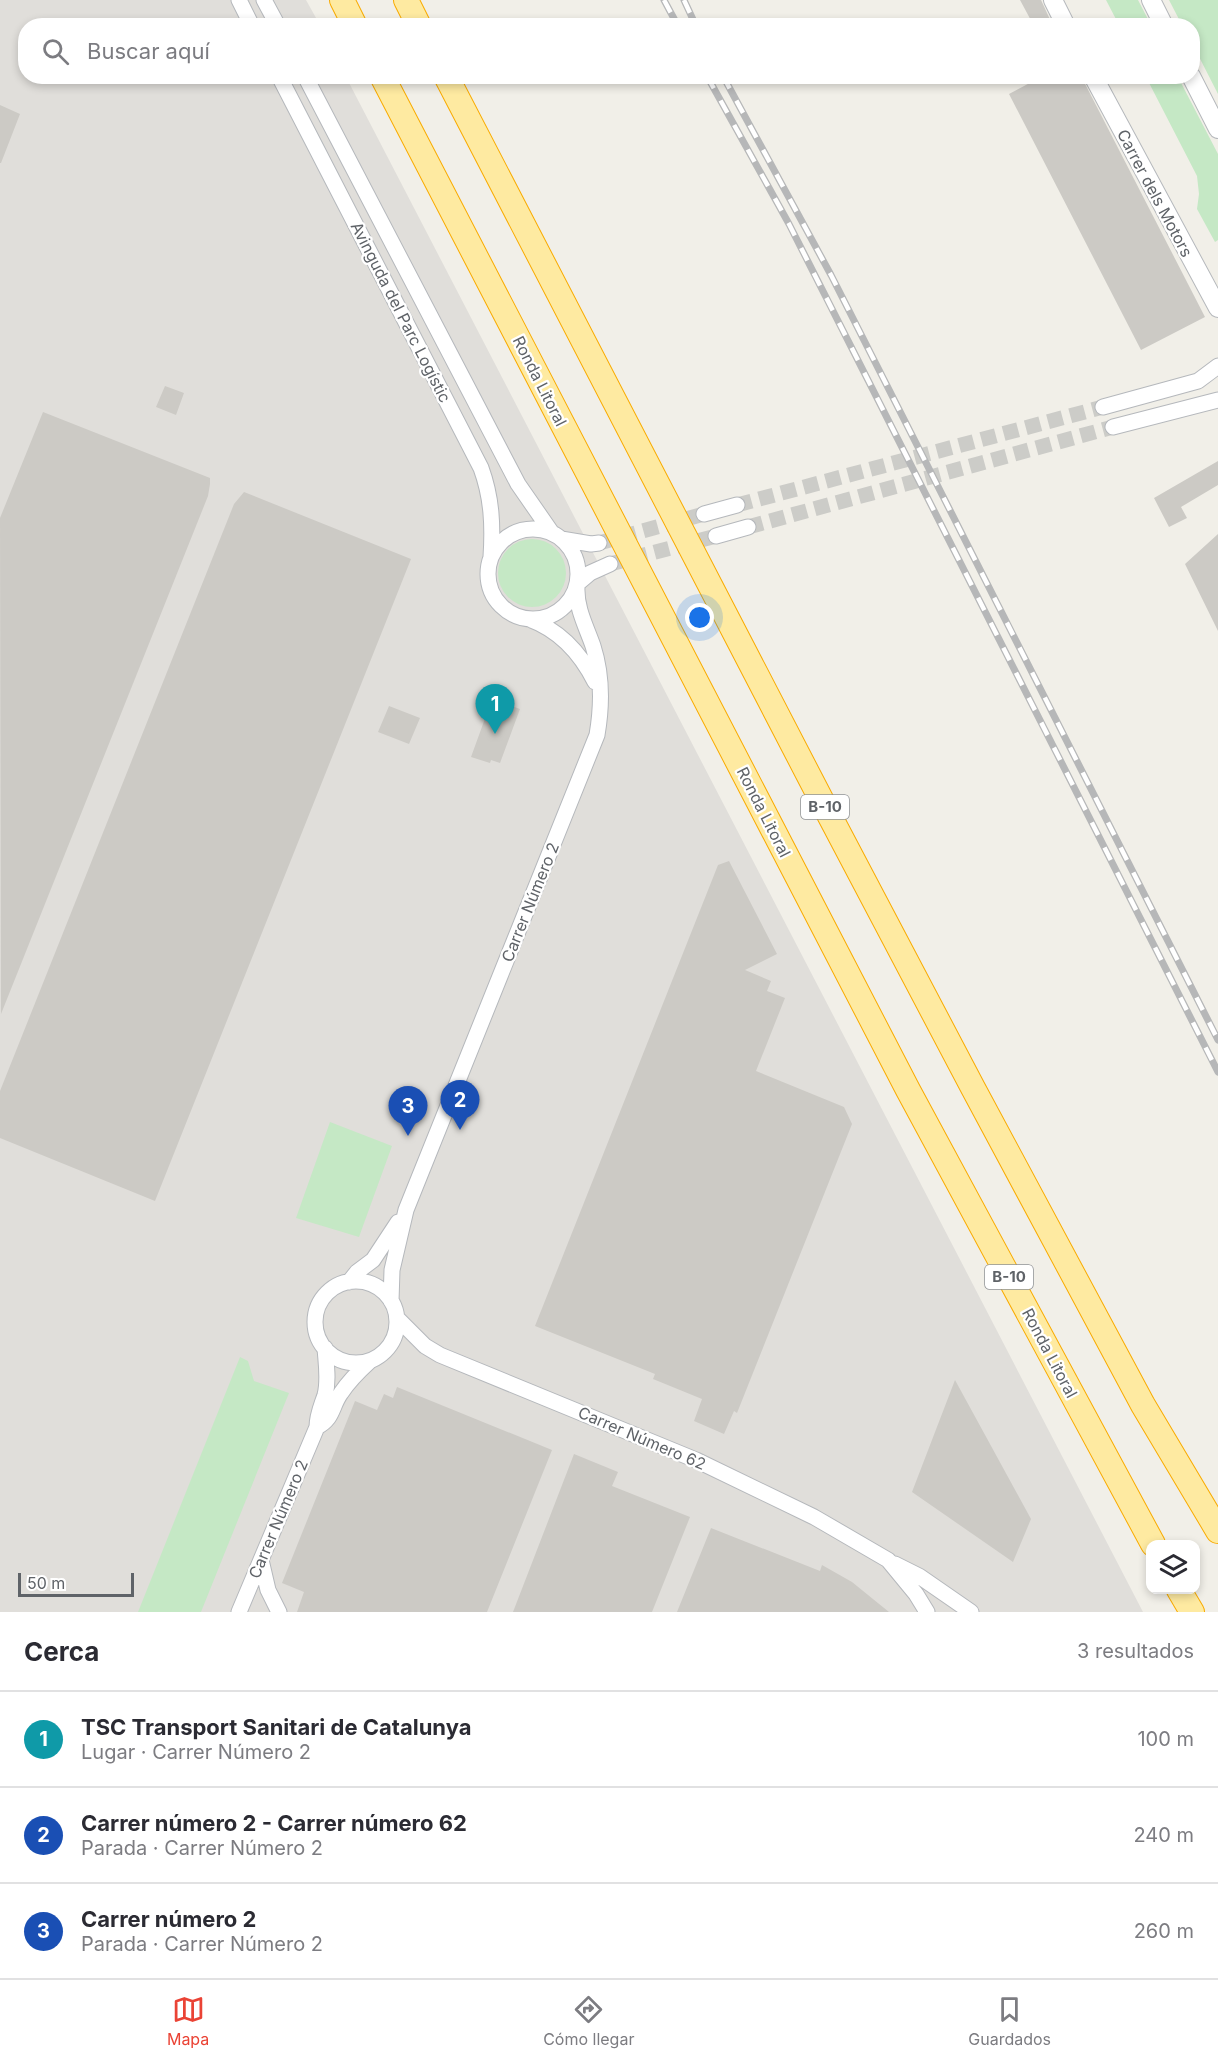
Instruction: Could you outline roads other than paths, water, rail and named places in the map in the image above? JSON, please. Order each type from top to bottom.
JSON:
[{"type":"highway","points":[[342,0],[352,18]]},
{"type":"highway","points":[[406,0],[415,18]]},
{"type":"highway","name":"Ronda Litoral","points":[[386,84],[908,1090],[1150,1540]]},
{"type":"highway","name":"B-10","points":[[450,84],[818,795],[973,1088],[1143,1405],[1218,1531]]},
{"type":"highway","points":[[1180,1594],[1187,1612]]},
{"type":"highway","points":[[1181,1594],[1192,1612]]},
{"type":"street","points":[[239,0],[248,18]]},
{"type":"street","points":[[264,0],[274,18]]},
{"type":"street","points":[[1053,0],[1062,18]]},
{"type":"street","points":[[1151,0],[1160,18]]},
{"type":"street","name":"Avinguda del Parc Logístic","points":[[283,84],[480,468],[491,510],[491,557]]},
{"type":"street","name":"Avinguda del Parc Logístic","points":[[309,84],[518,484],[557,536]]},
{"type":"street","name":"Carrer dels Motors","points":[[1097,84],[1218,308]]},
{"type":"street","points":[[1195,84],[1218,129]]},
{"type":"street","points":[[1104,407],[1198,381],[1218,366]]},
{"type":"street","points":[[1113,427],[1218,400]]},
{"type":"street","points":[[704,514],[737,505]]},
{"type":"street","points":[[716,536],[748,527]]},
{"type":"street","points":[[599,543],[591,544],[538,529],[517,532],[499,544],[491,557],[488,569],[489,584],[494,597],[503,608],[546,627],[570,646],[588,668],[600,690]]},
{"type":"street","points":[[557,536],[573,552],[578,565],[577,585]]},
{"type":"street","points":[[529,619],[542,618],[556,613],[567,604],[577,585],[590,573],[610,564]]},
{"type":"street","name":"Carrer Número 2","points":[[391,1301],[392,1270],[406,1210],[597,735],[600,719],[600,690],[593,647],[578,605],[577,585]]},
{"type":"street","name":"Carrer Número 2","points":[[349,1282],[357,1272],[373,1260],[406,1210]]},
{"type":"street","points":[[349,1282],[364,1282],[381,1290],[391,1301],[397,1325],[390,1344],[384,1352],[371,1360],[355,1363],[337,1358],[325,1348],[316,1327],[318,1308],[328,1292],[336,1286],[349,1282]]},
{"type":"street","name":"Carrer Número 62","points":[[397,1318],[425,1346],[440,1355],[696,1460],[814,1517],[919,1576],[970,1612]]},
{"type":"street","name":"Carrer Número 2","points":[[239,1612],[317,1427],[317,1416],[326,1393],[325,1348]]},
{"type":"street","name":"Carrer Número 2","points":[[317,1427],[328,1421],[339,1396],[355,1375],[371,1360]]},
{"type":"street","points":[[261,1560],[268,1590],[279,1612]]},
{"type":"street","name":"Carrer Número 62","points":[[888,1560],[916,1594],[927,1612]]},
{"type":"tunnel","points":[[737,505],[1103,407]]},
{"type":"tunnel","points":[[748,527],[1113,427]]},
{"type":"tunnel","points":[[599,543],[704,514]]},
{"type":"tunnel","points":[[610,564],[716,536]]},
{"type":"railway","points":[[664,0],[674,18]]},
{"type":"railway","points":[[684,0],[692,18]]},
{"type":"railway","points":[[711,84],[789,224],[1218,1072]]},
{"type":"railway","points":[[727,84],[831,275],[1218,1040]]},
{"type":"place","name":"TSC Transport Sanitari de Catalunya","points":[[495,734]]},
{"type":"place","name":"Carrer número 2 - Carrer número 62","points":[[460,1130]]},
{"type":"place","name":"Carrer número 2","points":[[408,1136]]}]
